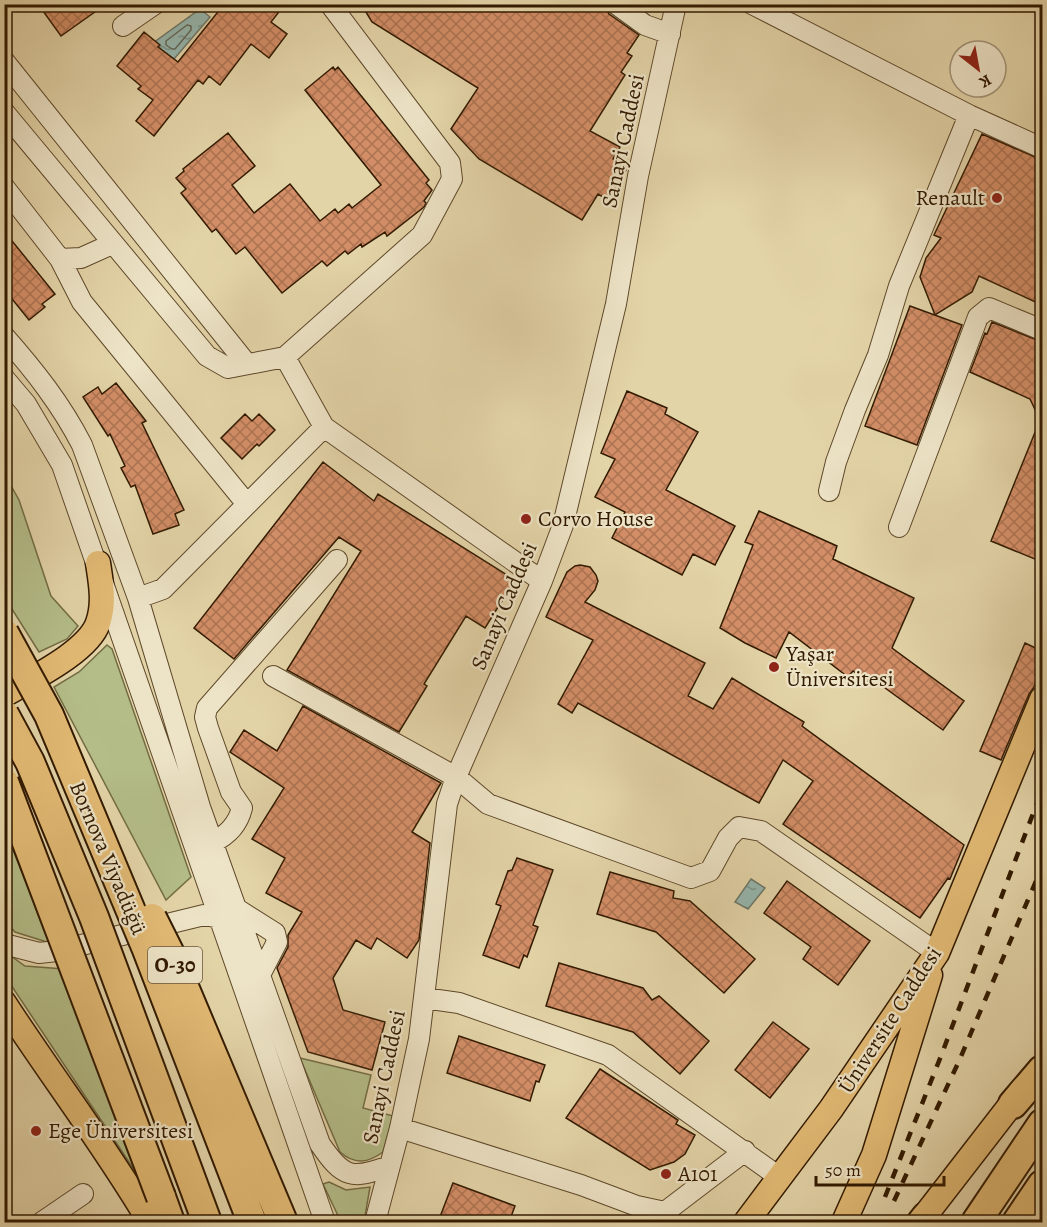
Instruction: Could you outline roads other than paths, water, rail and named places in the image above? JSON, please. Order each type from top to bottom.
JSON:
[{"type":"highway","name":"Bornova Viyadüğü","points":[[4,633],[49,715],[146,947],[252,1222]]},
{"type":"highway","name":"Bornova Viyadüğü","points":[[4,714],[30,762],[94,917],[207,1222]]},
{"type":"highway","name":"O-30","points":[[49,715],[171,956],[283,1222]]},
{"type":"highway","points":[[4,782],[160,1214]]},
{"type":"highway","points":[[1013,1104],[1042,1070]]},
{"type":"highway","points":[[975,1222],[1042,1124]]},
{"type":"highway","points":[[1017,1222],[1042,1185]]},
{"type":"main road","points":[[4,696],[75,651],[92,635],[102,606],[98,563]]},
{"type":"main road","name":"Üniversite Caddesi","points":[[746,1222],[831,1109],[937,953],[1042,699]]},
{"type":"main road","points":[[844,1222],[874,1155],[937,953]]},
{"type":"main road","points":[[4,1004],[126,1181],[160,1214]]},
{"type":"main road","points":[[922,1221],[1013,1104],[1042,1061]]},
{"type":"street","points":[[123,26],[155,4]]},
{"type":"street","points":[[4,112],[207,356],[228,368],[285,357],[422,235],[452,179],[450,162],[330,4]]},
{"type":"street","points":[[616,4],[645,24],[670,34]]},
{"type":"street","name":"Sanayi Caddesi","points":[[375,1222],[400,1128],[419,1039],[447,804],[456,777],[542,581],[563,525],[616,304],[638,176],[676,4]]},
{"type":"street","points":[[752,4],[969,115],[1042,148]]},
{"type":"street","points":[[4,61],[246,363]]},
{"type":"street","points":[[829,491],[836,462],[878,355],[899,286],[969,115]]},
{"type":"street","points":[[4,187],[60,259],[82,302],[246,503]]},
{"type":"street","points":[[60,259],[81,258],[112,243]]},
{"type":"street","points":[[899,527],[978,317],[989,308],[1042,330]]},
{"type":"street","points":[[4,336],[36,372],[82,445],[138,598],[200,807],[213,842],[229,914],[261,975],[320,1144],[332,1162],[343,1171],[363,1175],[390,1166]]},
{"type":"street","points":[[285,357],[324,427],[542,581]]},
{"type":"street","points":[[4,378],[26,404],[62,465],[229,914],[326,1222]]},
{"type":"street","points":[[138,598],[163,589],[324,427]]},
{"type":"street","points":[[213,842],[234,826],[242,808],[231,792],[208,728],[205,717],[207,708],[337,560]]},
{"type":"street","points":[[273,676],[456,777],[488,804],[691,878],[710,871],[728,838],[739,827],[761,831],[937,953]]},
{"type":"street","points":[[4,944],[39,953],[79,946],[204,915],[229,914],[275,933],[277,942],[261,975]]},
{"type":"street","points":[[424,998],[459,1003],[608,1055],[780,1177]]},
{"type":"street","points":[[400,1128],[581,1185],[637,1206],[665,1212],[745,1151]]},
{"type":"street","points":[[42,1222],[83,1194]]},
{"type":"water","points":[[200,9],[210,17],[174,59],[153,43]]},
{"type":"water","points":[[751,879],[765,888],[748,909],[735,902]]},
{"type":"railway","points":[[885,1197],[1042,790]]},
{"type":"railway","points":[[894,1201],[959,1061],[1042,867]]},
{"type":"place","name":"Renault","points":[[997,198]]},
{"type":"place","name":"Corvo House","points":[[526,519]]},
{"type":"place","name":"Yaşar Üniversitesi","points":[[774,667]]},
{"type":"place","name":"Ege Üniversitesi","points":[[36,1131]]},
{"type":"place","name":"A101","points":[[666,1174]]}]
